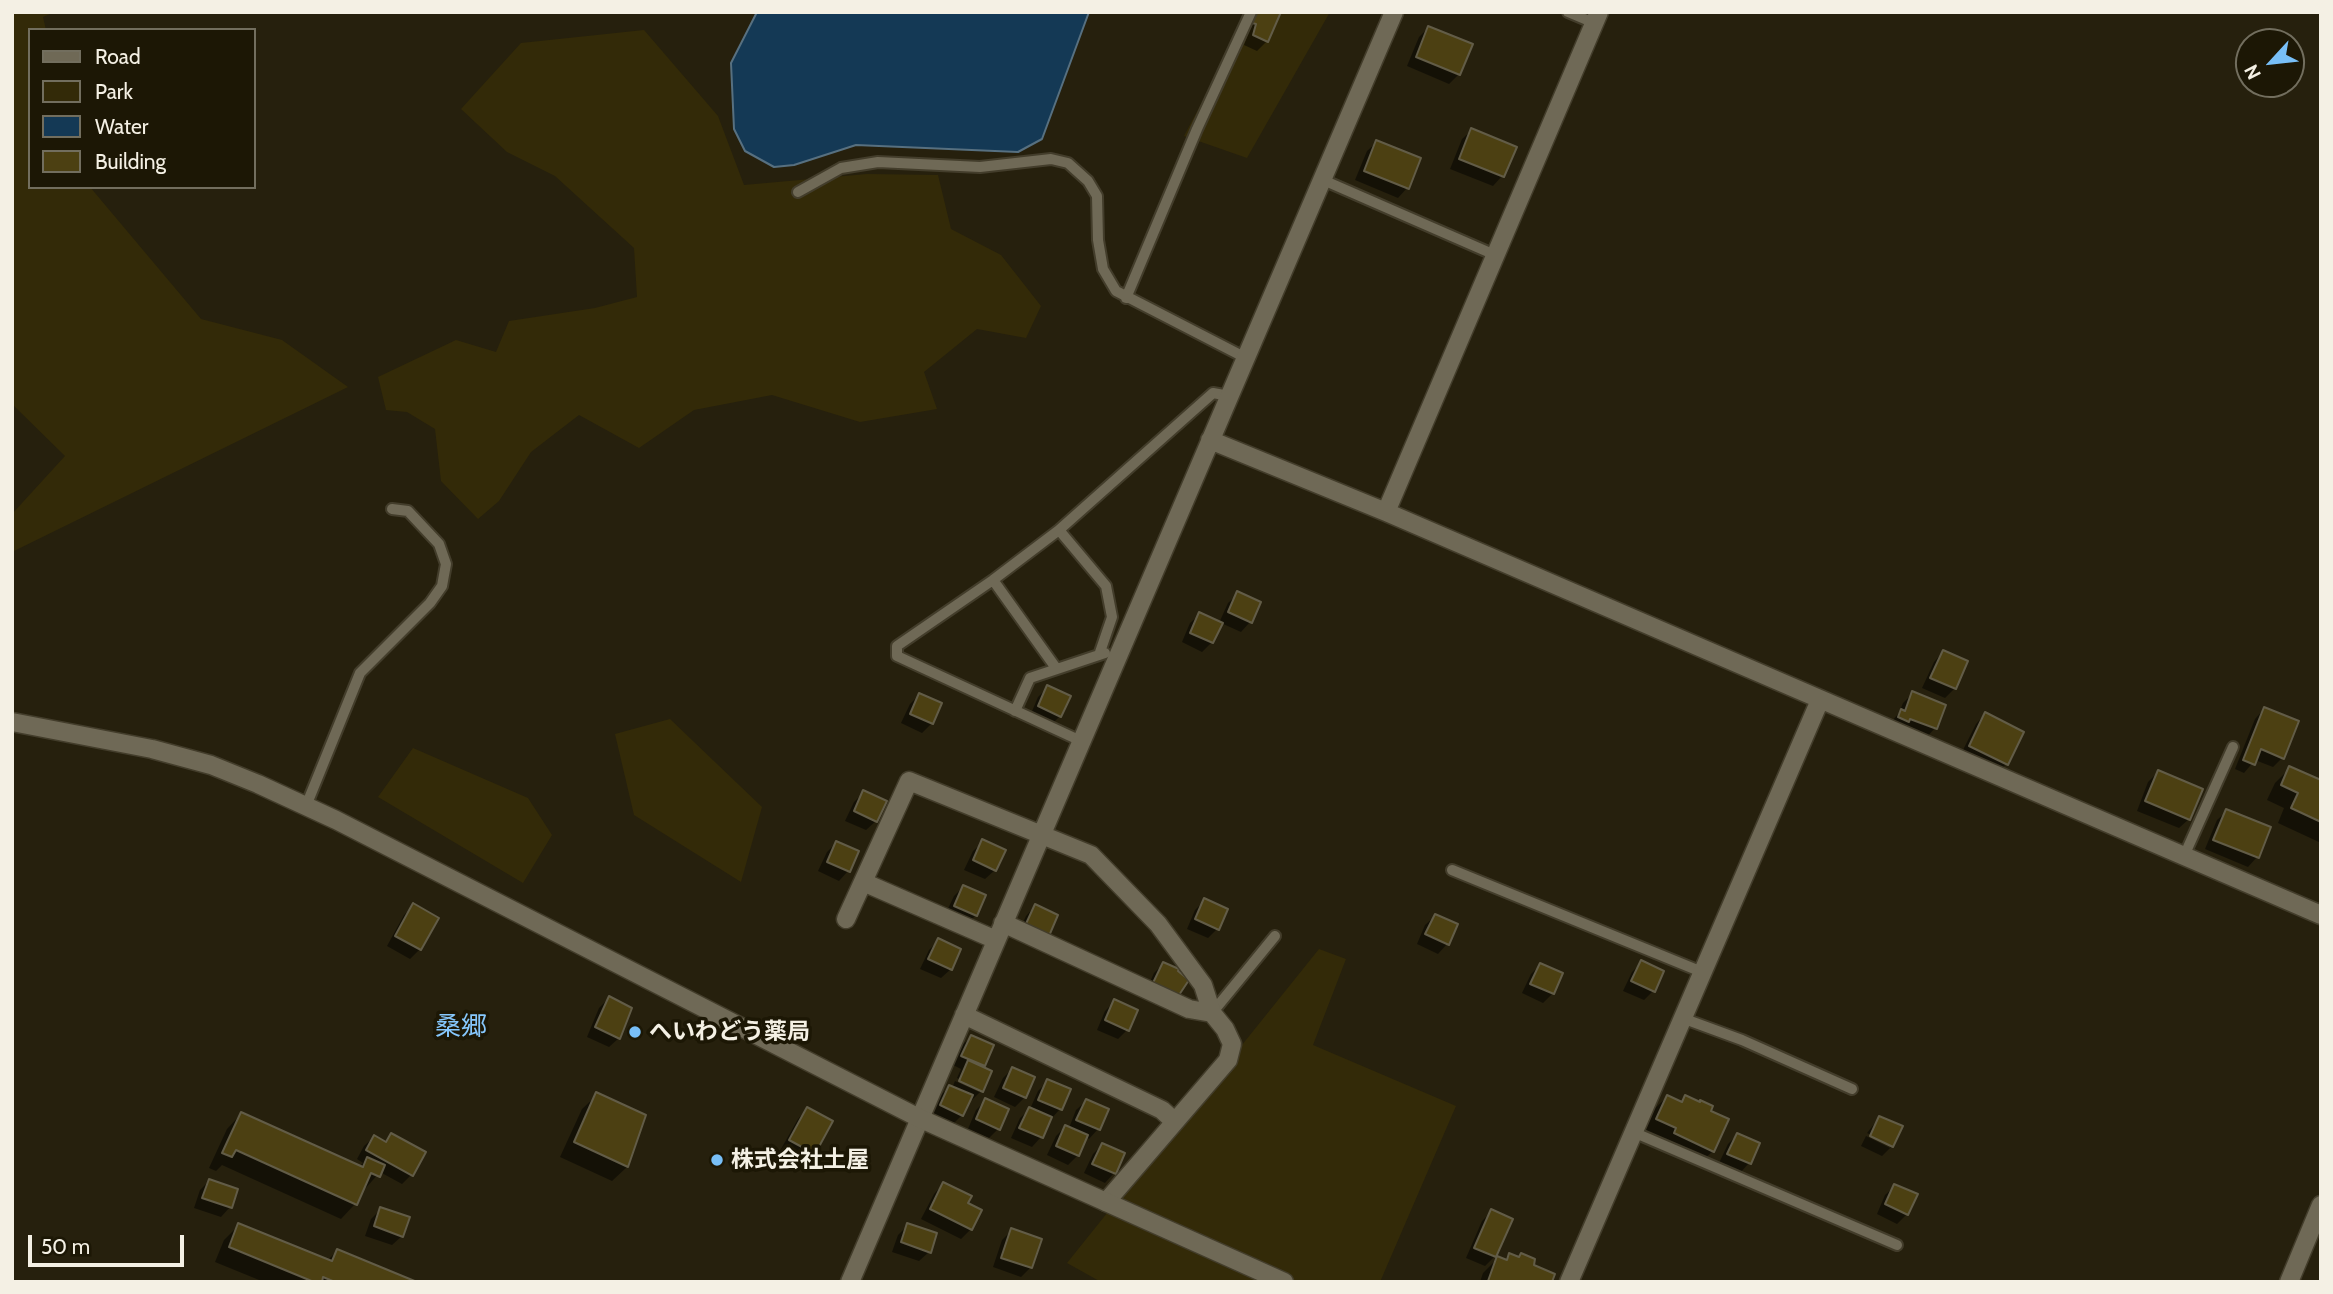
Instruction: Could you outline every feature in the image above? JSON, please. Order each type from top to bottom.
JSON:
[{"type":"street","points":[[850,1282],[1394,12]]},
{"type":"street","points":[[1386,512],[1597,17]]},
{"type":"street","points":[[1210,440],[1386,512],[2321,915]]},
{"type":"street","points":[[1569,1282],[1819,700]]},
{"type":"street","points":[[12,722],[152,749],[211,765],[306,806],[919,1118],[1284,1282]]},
{"type":"street","points":[[846,919],[909,781],[1091,855],[1158,924],[1203,985],[1212,1013],[1233,1044],[1228,1060],[1106,1202]]},
{"type":"street","points":[[863,882],[999,932],[1189,1009],[1212,1013]]},
{"type":"street","points":[[964,1015],[1162,1110],[1174,1121]]},
{"type":"street","points":[[2288,1282],[2321,1205]]},
{"type":"lane","points":[[1126,298],[1197,129],[1251,12]]},
{"type":"lane","points":[[1568,12],[1597,17]]},
{"type":"lane","points":[[798,192],[841,168],[878,162],[980,167],[1051,159],[1068,163],[1088,181],[1097,196],[1098,240],[1104,269],[1116,291],[1246,358]]},
{"type":"lane","points":[[1323,180],[1495,255]]},
{"type":"lane","points":[[1081,741],[897,656],[897,646],[993,580],[1059,530],[1213,393],[1229,396]]},
{"type":"lane","points":[[306,806],[360,673],[430,603],[442,586],[446,564],[439,544],[408,510],[392,509]]},
{"type":"lane","points":[[1059,530],[1106,586],[1112,617],[1099,655]]},
{"type":"lane","points":[[993,580],[1056,668]]},
{"type":"lane","points":[[1016,711],[1030,678],[1121,648]]},
{"type":"lane","points":[[2184,856],[2233,747]]},
{"type":"lane","points":[[1452,870],[1702,972]]},
{"type":"lane","points":[[1212,1013],[1275,936]]},
{"type":"lane","points":[[1682,1018],[1742,1040],[1852,1089]]},
{"type":"lane","points":[[1633,1132],[1897,1245]]},
{"type":"green space","points":[[12,12],[54,12],[43,17],[46,28],[28,28],[28,189],[92,189],[201,319],[282,340],[348,387],[12,552],[12,514],[65,456],[12,404]]},
{"type":"green space","points":[[1250,12],[1330,12],[1247,158],[1184,136]]},
{"type":"green space","points":[[644,30],[718,116],[744,185],[867,174],[938,175],[951,229],[1001,255],[1041,306],[1026,338],[977,329],[924,372],[937,409],[860,422],[772,395],[694,410],[639,448],[579,415],[531,452],[499,501],[478,519],[441,481],[435,429],[407,412],[386,410],[378,377],[456,340],[496,352],[509,321],[595,308],[637,297],[634,248],[555,176],[507,152],[461,109],[521,43]]},
{"type":"green space","points":[[670,719],[762,807],[741,882],[634,815],[615,734]]},
{"type":"green space","points":[[413,748],[528,798],[552,835],[523,883],[378,797]]},
{"type":"green space","points":[[1319,949],[1346,959],[1313,1045],[1456,1106],[1380,1282],[1101,1282],[1067,1263]]},
{"type":"water","points":[[757,12],[1089,12],[1042,139],[1018,152],[856,145],[794,165],[774,167],[745,151],[734,129],[731,63]]},
{"type":"building","points":[[1256,12],[1281,12],[1268,42],[1253,35],[1256,24],[1252,23]]},
{"type":"building","points":[[1428,26],[1473,44],[1460,75],[1416,57]]},
{"type":"building","points":[[1471,128],[1517,147],[1504,177],[1459,159]]},
{"type":"building","points":[[1376,140],[1421,158],[1409,189],[1364,171]]},
{"type":"building","points":[[1237,591],[1261,602],[1252,623],[1228,612]]},
{"type":"building","points":[[1199,612],[1223,623],[1213,643],[1190,633]]},
{"type":"building","points":[[1943,650],[1968,661],[1956,689],[1930,678]]},
{"type":"building","points":[[1047,685],[1071,696],[1061,717],[1038,706]]},
{"type":"building","points":[[1912,691],[1946,705],[1937,729],[1898,717],[1901,709],[1905,711]]},
{"type":"building","points":[[919,693],[942,703],[933,724],[910,714]]},
{"type":"building","points":[[2264,707],[2299,721],[2284,759],[2261,749],[2255,765],[2243,760]]},
{"type":"building","points":[[1985,712],[2024,732],[2008,765],[1969,746]]},
{"type":"building","points":[[2289,766],[2321,780],[2321,822],[2291,808],[2298,793],[2281,785]]},
{"type":"building","points":[[2158,770],[2203,789],[2190,820],[2145,801]]},
{"type":"building","points":[[863,790],[887,801],[877,822],[854,811]]},
{"type":"building","points":[[2226,809],[2271,827],[2259,858],[2213,840]]},
{"type":"building","points":[[982,839],[1006,850],[996,871],[973,860]]},
{"type":"building","points":[[836,841],[859,851],[850,872],[827,862]]},
{"type":"building","points":[[963,885],[986,895],[977,916],[954,906]]},
{"type":"building","points":[[1204,898],[1228,909],[1219,930],[1195,919]]},
{"type":"building","points":[[413,903],[439,918],[421,950],[395,936]]},
{"type":"building","points":[[1035,904],[1058,915],[1049,936],[1025,926]]},
{"type":"building","points":[[1435,914],[1458,924],[1449,945],[1425,934]]},
{"type":"building","points":[[938,938],[961,949],[952,970],[928,959]]},
{"type":"building","points":[[1641,960],[1664,971],[1655,992],[1631,981]]},
{"type":"building","points":[[1163,962],[1179,969],[1189,980],[1177,998],[1152,985]]},
{"type":"building","points":[[1540,963],[1563,973],[1554,994],[1530,984]]},
{"type":"building","points":[[609,996],[632,1008],[620,1039],[595,1027]]},
{"type":"building","points":[[1114,999],[1138,1010],[1129,1031],[1105,1020]]},
{"type":"building","points":[[971,1035],[994,1045],[985,1066],[961,1056]]},
{"type":"building","points":[[968,1060],[992,1071],[983,1092],[959,1081]]},
{"type":"building","points":[[1012,1067],[1035,1077],[1026,1098],[1003,1088]]},
{"type":"building","points":[[1047,1079],[1071,1089],[1062,1110],[1038,1100]]},
{"type":"building","points":[[949,1085],[973,1095],[963,1116],[940,1105]]},
{"type":"building","points":[[596,1092],[646,1115],[628,1167],[574,1142]]},
{"type":"building","points":[[1667,1095],[1682,1102],[1685,1095],[1700,1100],[1713,1106],[1711,1111],[1729,1119],[1714,1152],[1674,1133],[1676,1128],[1656,1119]]},
{"type":"building","points":[[985,1098],[1009,1109],[1000,1130],[976,1119]]},
{"type":"building","points":[[1086,1099],[1109,1109],[1100,1130],[1076,1120]]},
{"type":"building","points":[[807,1107],[833,1121],[815,1154],[789,1140]]},
{"type":"building","points":[[1029,1107],[1052,1117],[1043,1138],[1019,1128]]},
{"type":"building","points":[[241,1112],[363,1167],[367,1157],[385,1165],[380,1177],[371,1173],[357,1205],[236,1150],[232,1157],[222,1153]]},
{"type":"building","points":[[1879,1116],[1903,1126],[1893,1147],[1870,1136]]},
{"type":"building","points":[[1065,1125],[1088,1135],[1079,1156],[1056,1146]]},
{"type":"building","points":[[391,1133],[426,1152],[413,1176],[366,1150],[374,1135],[386,1142]]},
{"type":"building","points":[[1737,1133],[1760,1143],[1751,1164],[1727,1154]]},
{"type":"building","points":[[1102,1143],[1125,1153],[1116,1174],[1092,1164]]},
{"type":"building","points":[[209,1179],[238,1189],[232,1208],[202,1198]]},
{"type":"building","points":[[943,1182],[972,1196],[968,1203],[982,1210],[972,1230],[930,1209]]},
{"type":"building","points":[[1894,1184],[1918,1194],[1908,1215],[1885,1204]]},
{"type":"building","points":[[380,1207],[410,1217],[403,1237],[374,1226]]},
{"type":"building","points":[[1491,1209],[1513,1219],[1496,1257],[1474,1248]]},
{"type":"building","points":[[238,1223],[332,1261],[337,1249],[417,1282],[335,1282],[323,1277],[322,1282],[314,1282],[229,1247]]},
{"type":"building","points":[[907,1223],[937,1233],[931,1253],[901,1242]]},
{"type":"building","points":[[1011,1228],[1042,1239],[1032,1268],[1001,1258]]},
{"type":"building","points":[[1509,1253],[1519,1257],[1521,1253],[1535,1259],[1534,1265],[1555,1274],[1552,1282],[1488,1281],[1497,1256],[1507,1260]]},
{"type":"place","name":"へいわどう薬局","points":[[635,1032]]},
{"type":"place","name":"株式会社土屋","points":[[717,1160]]},
{"type":"district","name":"桑郷","points":[[461,1027]]}]
